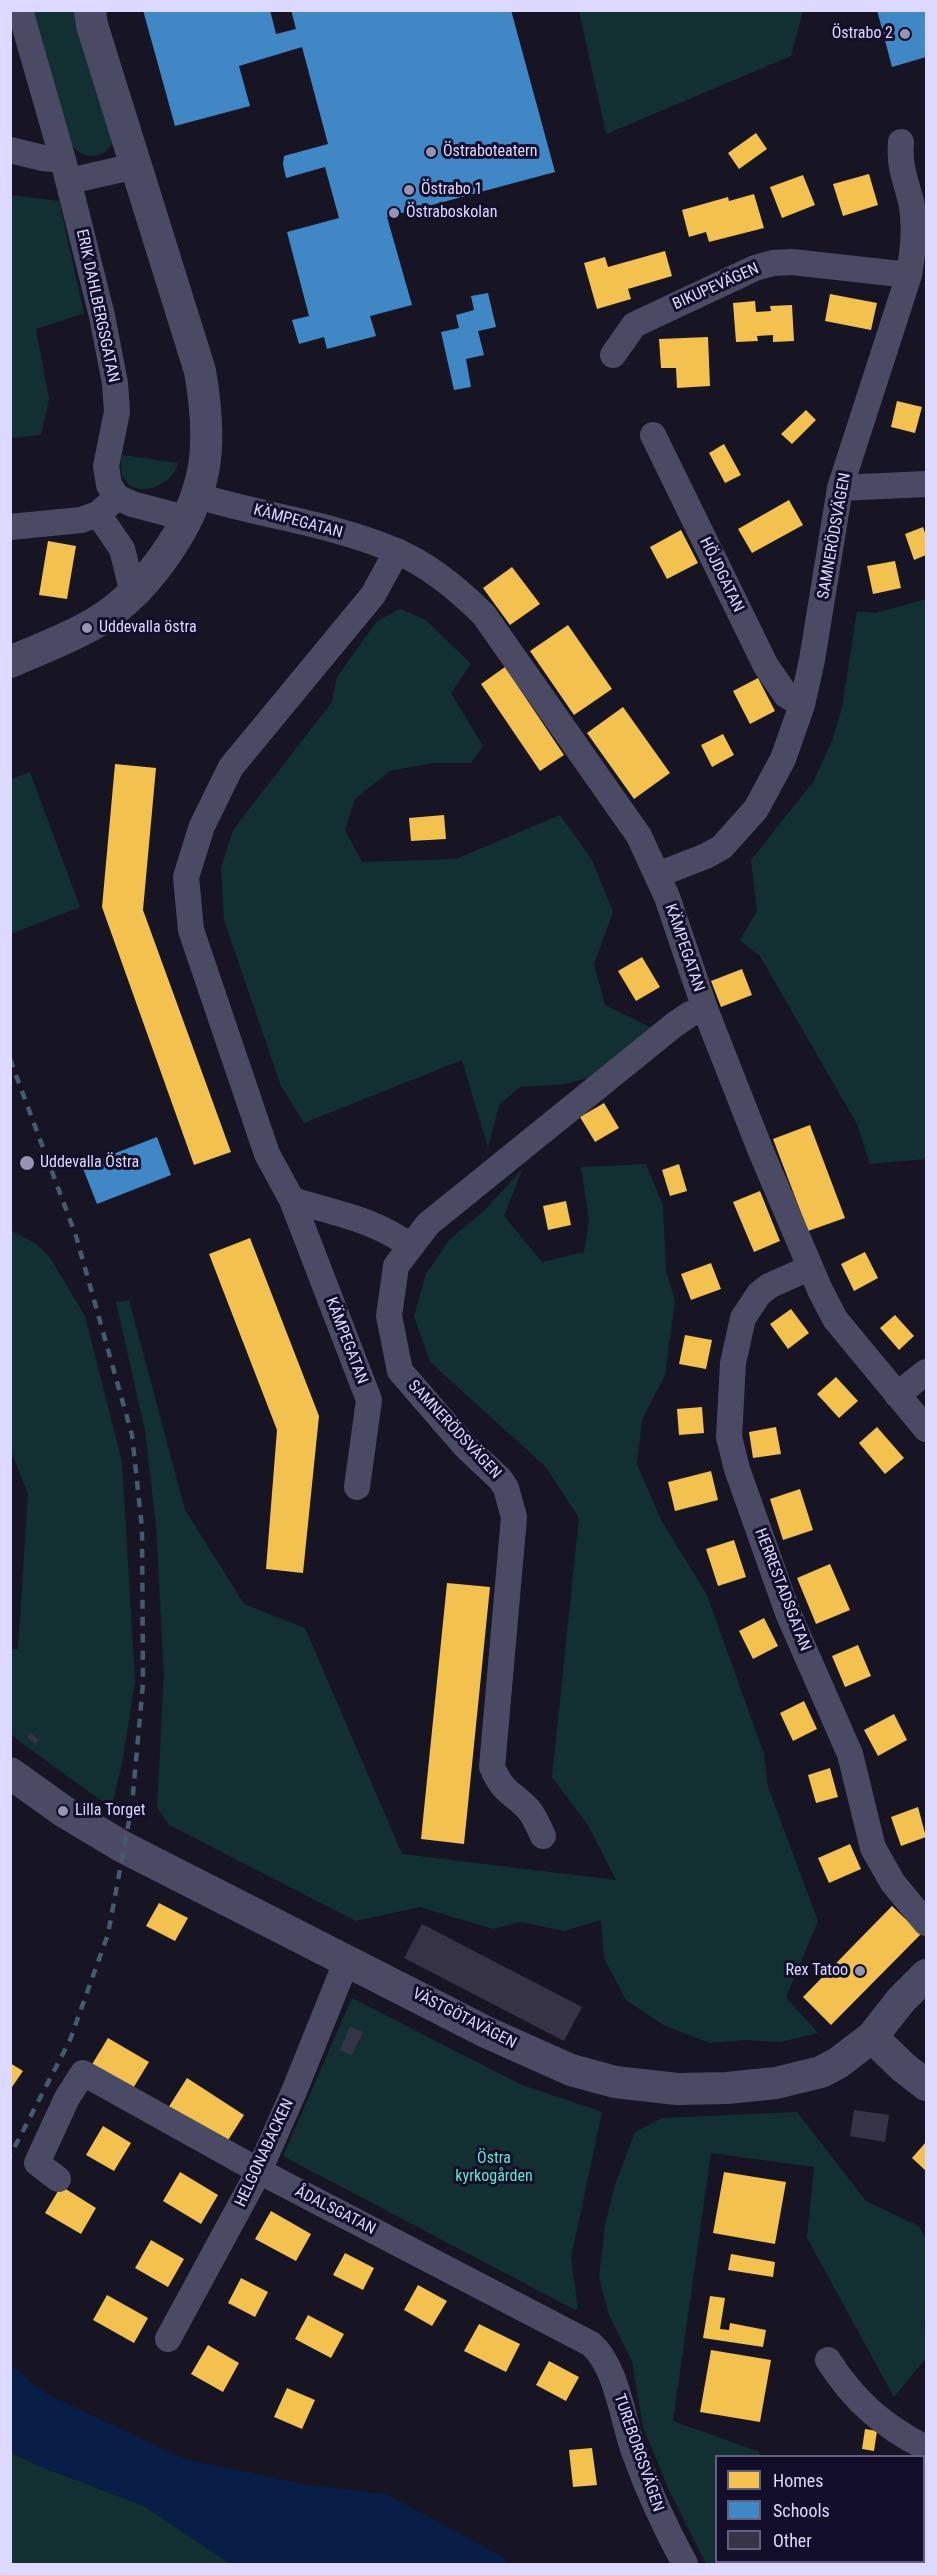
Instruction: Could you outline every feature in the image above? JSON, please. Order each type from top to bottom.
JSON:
[{"type":"street","name":"ERIK DAHLBERGSGATAN","points":[[20,10],[66,171],[102,316],[115,383],[117,412],[106,466],[109,485],[107,505],[122,549],[133,593]]},
{"type":"street","points":[[10,662],[87,628],[133,593],[150,576],[193,508],[204,465],[207,433],[206,405],[200,371],[92,25],[90,10]]},
{"type":"street","name":"SAMNERÖDSVÄGEN","points":[[657,874],[706,856],[722,847],[739,830],[756,809],[783,759],[802,705],[820,619],[840,488],[909,275],[914,226],[900,161],[900,142]]},
{"type":"street","points":[[10,150],[66,171],[135,166]]},
{"type":"street","name":"BIKUPEVÄGEN","points":[[613,355],[634,325],[755,268],[773,263],[792,262],[909,275]]},
{"type":"street","name":"HÖJDGATAN","points":[[653,435],[766,666],[786,695],[802,705]]},
{"type":"street","points":[[840,488],[927,484]]},
{"type":"street","points":[[10,528],[81,520],[107,505],[132,504],[193,508]]},
{"type":"street","name":"KÄMPEGATAN","points":[[193,508],[317,526],[397,551],[441,578],[464,595],[484,615],[639,836],[657,874],[705,1009],[809,1268],[835,1319],[927,1429]]},
{"type":"street","name":"KÄMPEGATAN","points":[[357,1487],[369,1400],[292,1200],[267,1154],[191,930],[186,877],[202,826],[231,766],[373,595],[397,551]]},
{"type":"street","name":"SAMNERÖDSVÄGEN","points":[[543,1836],[530,1811],[506,1792],[498,1782],[492,1767],[514,1517],[511,1501],[500,1479],[465,1446],[400,1371],[389,1316],[396,1266],[428,1224],[656,1040],[690,1014],[705,1009]]},
{"type":"street","points":[[292,1200],[363,1220],[410,1246]]},
{"type":"street","name":"HERRESTADSGATAN","points":[[809,1268],[769,1286],[759,1294],[743,1318],[733,1363],[729,1437],[737,1469],[788,1613],[850,1754],[873,1848],[893,1883],[927,1923]]},
{"type":"street","points":[[897,1395],[927,1372]]},
{"type":"street","name":"VÄSTGÖTAVÄGEN","points":[[10,1773],[104,1837],[537,2055],[571,2070],[615,2082],[677,2088],[727,2088],[776,2083],[821,2072],[838,2063],[872,2037],[902,2000],[927,1975]]},
{"type":"street","name":"HELGONABACKEN","points":[[168,2339],[259,2172],[347,1960]]},
{"type":"street","points":[[872,2037],[903,2067],[927,2085]]},
{"type":"street","name":"ÅDALSGATAN","points":[[58,2179],[37,2163],[67,2098],[83,2073],[259,2172],[591,2344]]},
{"type":"street","name":"TUREBORGSVÄGEN","points":[[591,2344],[602,2354],[609,2369],[635,2454],[659,2516],[685,2565]]},
{"type":"street","points":[[828,2360],[837,2375],[862,2404],[895,2432],[927,2448]]},
{"type":"green space","points":[[579,10],[803,11],[791,56],[606,134]]},
{"type":"green space","points":[[27,11],[74,11],[111,134],[112,143],[103,153],[87,155],[71,145]]},
{"type":"green space","points":[[11,195],[59,201],[84,313],[36,329],[49,399],[41,435],[11,438]]},
{"type":"green space","points":[[122,455],[178,463],[173,474],[164,482],[143,489],[133,487],[125,481],[121,470]]},
{"type":"green space","points":[[926,599],[926,1159],[870,1164],[857,1124],[760,956],[740,940],[757,911],[751,860],[813,782],[832,741],[842,708],[857,611],[876,613]]},
{"type":"green space","points":[[400,609],[426,620],[471,664],[451,693],[483,746],[471,763],[433,763],[390,771],[355,799],[345,830],[362,862],[456,859],[560,815],[592,860],[613,912],[594,964],[605,1005],[652,1028],[593,1076],[565,1084],[520,1087],[499,1105],[488,1148],[462,1060],[304,1123],[281,1086],[224,920],[221,868],[233,830],[332,702],[337,677],[377,621]]},
{"type":"green space","points":[[30,772],[80,907],[11,934],[11,779]]},
{"type":"green space","points":[[646,1164],[663,1206],[666,1271],[675,1301],[665,1375],[642,1420],[637,1464],[661,1520],[707,1595],[764,1754],[768,1787],[818,1921],[786,1997],[818,2033],[781,2042],[746,2040],[710,2043],[665,2026],[626,2000],[604,1958],[601,1920],[564,1931],[520,1922],[493,1929],[420,1907],[356,1921],[169,1825],[157,1807],[164,1675],[156,1526],[145,1431],[116,1302],[129,1300],[185,1510],[244,1604],[305,1628],[402,1854],[616,1880],[588,1825],[552,1777],[579,1518],[545,1466],[430,1362],[414,1316],[426,1274],[450,1239],[485,1210],[523,1168],[504,1216],[542,1262],[584,1252],[589,1220],[581,1167]]},
{"type":"green space","points":[[10,1230],[35,1243],[49,1256],[85,1316],[122,1462],[135,1682],[122,1764],[111,1808],[11,1735],[11,1649],[18,1649],[28,1494],[11,1451]]},
{"type":"green space","name":"Östra kyrkogården","points":[[352,1998],[522,2085],[602,2112],[571,2258],[578,2308],[575,2310],[283,2156]]},
{"type":"green space","points":[[797,2112],[866,2201],[919,2226],[926,2240],[926,2318],[924,2321],[926,2358],[894,2397],[807,2238],[814,2167],[711,2153],[673,2421],[760,2452],[759,2455],[715,2455],[715,2563],[746,2564],[706,2564],[669,2490],[643,2427],[632,2361],[609,2315],[599,2278],[605,2225],[615,2185],[635,2132],[662,2118]]},
{"type":"green space","points":[[10,2452],[39,2466],[144,2506],[229,2563],[254,2564],[11,2564]]},
{"type":"water","points":[[11,2365],[45,2393],[184,2459],[308,2485],[386,2494],[505,2558],[506,2564],[229,2563],[144,2506],[39,2466],[11,2452]]},
{"type":"building: Homes","points":[[756,133],[767,149],[739,169],[728,153]]},
{"type":"building: Homes","points":[[869,174],[878,205],[843,216],[833,184]]},
{"type":"building: Homes","points":[[803,175],[815,205],[782,218],[770,187]]},
{"type":"building: Homes","points":[[754,194],[764,228],[709,242],[706,232],[689,237],[682,210],[728,197],[729,201]]},
{"type":"building: Homes","points":[[665,251],[672,276],[628,289],[631,299],[597,309],[584,263],[605,257],[608,267]]},
{"type":"building: Homes","points":[[830,294],[877,303],[871,330],[825,321]]},
{"type":"building: Homes","points":[[755,301],[756,312],[771,311],[770,306],[792,305],[794,341],[773,342],[773,335],[757,336],[758,341],[736,342],[733,303]]},
{"type":"building: Homes","points":[[708,337],[710,386],[677,388],[676,368],[661,368],[659,339]]},
{"type":"building: Homes","points":[[897,401],[922,407],[915,433],[891,427]]},
{"type":"building: Homes","points":[[806,410],[816,420],[792,444],[781,434]]},
{"type":"building: Homes","points":[[724,444],[741,475],[725,483],[709,453]]},
{"type":"building: Homes","points":[[789,500],[803,525],[752,553],[738,529]]},
{"type":"building: Homes","points":[[923,527],[926,536],[926,555],[914,560],[905,534]]},
{"type":"building: Homes","points":[[681,530],[698,563],[667,579],[650,547]]},
{"type":"building: Homes","points":[[48,541],[76,546],[67,599],[39,595]]},
{"type":"building: Homes","points":[[895,561],[901,588],[873,594],[867,566]]},
{"type":"building: Homes","points":[[512,567],[540,604],[510,625],[483,588]]},
{"type":"building: Homes","points":[[568,625],[612,689],[574,715],[530,651]]},
{"type":"building: Homes","points":[[505,667],[564,755],[540,771],[481,684]]},
{"type":"building: Homes","points":[[758,678],[775,711],[750,724],[733,691]]},
{"type":"building: Homes","points":[[623,707],[670,773],[634,799],[587,733]]},
{"type":"building: Homes","points":[[723,734],[734,755],[712,767],[701,745]]},
{"type":"building: Homes","points":[[115,764],[156,768],[143,910],[231,1152],[194,1165],[102,907]]},
{"type":"building: Homes","points":[[444,815],[446,839],[411,841],[409,818]]},
{"type":"building: Homes","points":[[642,957],[660,987],[636,1001],[618,971]]},
{"type":"building: Homes","points":[[742,969],[752,995],[721,1007],[711,981]]},
{"type":"building: Homes","points":[[604,1103],[619,1128],[595,1142],[580,1117]]},
{"type":"building: Homes","points":[[810,1125],[845,1218],[808,1231],[773,1139]]},
{"type":"building: Homes","points":[[679,1164],[687,1191],[670,1196],[662,1170]]},
{"type":"building: Homes","points":[[760,1191],[780,1241],[754,1252],[733,1202]]},
{"type":"building: Homes","points":[[566,1201],[571,1225],[548,1230],[543,1206]]},
{"type":"building: Homes","points":[[250,1238],[319,1416],[303,1573],[266,1569],[277,1430],[209,1254]]},
{"type":"building: Homes","points":[[865,1252],[878,1278],[854,1291],[841,1264]]},
{"type":"building: Homes","points":[[711,1263],[721,1289],[691,1300],[681,1274]]},
{"type":"building: Homes","points":[[791,1309],[809,1333],[788,1349],[770,1324]]},
{"type":"building: Homes","points":[[895,1315],[914,1336],[899,1350],[880,1328]]},
{"type":"building: Homes","points":[[685,1335],[712,1340],[706,1369],[679,1364]]},
{"type":"building: Homes","points":[[836,1377],[858,1401],[839,1418],[817,1394]]},
{"type":"building: Homes","points":[[702,1407],[704,1433],[679,1435],[677,1409]]},
{"type":"building: Homes","points":[[776,1427],[781,1454],[753,1458],[749,1432]]},
{"type":"building: Homes","points":[[877,1427],[904,1458],[885,1474],[859,1443]]},
{"type":"building: Homes","points":[[711,1471],[718,1500],[675,1511],[668,1482]]},
{"type":"building: Homes","points":[[800,1489],[813,1530],[783,1540],[770,1499]]},
{"type":"building: Homes","points":[[734,1540],[746,1577],[718,1586],[706,1549]]},
{"type":"building: Homes","points":[[830,1564],[850,1610],[816,1624],[797,1578]]},
{"type":"building: Homes","points":[[447,1583],[490,1587],[464,1844],[421,1839]]},
{"type":"building: Homes","points":[[764,1618],[778,1646],[753,1659],[739,1631]]},
{"type":"building: Homes","points":[[858,1645],[871,1676],[845,1687],[832,1656]]},
{"type":"building: Homes","points":[[804,1701],[817,1729],[793,1741],[780,1713]]},
{"type":"building: Homes","points":[[894,1714],[907,1740],[878,1756],[864,1730]]},
{"type":"building: Homes","points":[[830,1768],[838,1797],[816,1803],[808,1775]]},
{"type":"building: Homes","points":[[918,1807],[926,1837],[901,1846],[891,1817]]},
{"type":"building: Homes","points":[[850,1844],[861,1869],[829,1883],[818,1858]]},
{"type":"building: Homes","points":[[159,1903],[188,1918],[175,1941],[146,1926]]},
{"type":"building: Homes","points":[[892,1906],[921,1934],[831,2025],[803,1997]]},
{"type":"building: Homes","points":[[108,2038],[149,2062],[132,2090],[91,2066]]},
{"type":"building: Homes","points":[[10,2063],[23,2071],[10,2090]]},
{"type":"building: Homes","points":[[187,2078],[244,2115],[225,2145],[168,2108]]},
{"type":"building: Homes","points":[[103,2126],[131,2143],[114,2171],[86,2155]]},
{"type":"building: Homes","points":[[926,2142],[926,2171],[912,2158]]},
{"type":"building: Homes","points":[[180,2172],[218,2195],[201,2224],[163,2201]]},
{"type":"building: Homes","points":[[724,2172],[786,2182],[775,2244],[713,2233]]},
{"type":"building: Homes","points":[[61,2186],[96,2208],[81,2234],[45,2213]]},
{"type":"building: Homes","points":[[271,2211],[311,2234],[296,2261],[255,2239]]},
{"type":"building: Homes","points":[[151,2240],[184,2259],[168,2287],[135,2268]]},
{"type":"building: Homes","points":[[345,2253],[374,2268],[363,2290],[333,2275]]},
{"type":"building: Homes","points":[[731,2254],[775,2262],[773,2277],[728,2270]]},
{"type":"building: Homes","points":[[241,2278],[268,2292],[255,2317],[228,2303]]},
{"type":"building: Homes","points":[[418,2285],[447,2301],[432,2326],[404,2310]]},
{"type":"building: Homes","points":[[107,2295],[148,2318],[134,2343],[93,2320]]},
{"type":"building: Homes","points":[[710,2296],[725,2298],[720,2329],[729,2330],[730,2323],[766,2330],[763,2347],[703,2338]]},
{"type":"building: Homes","points":[[308,2315],[344,2334],[331,2358],[295,2339]]},
{"type":"building: Homes","points":[[479,2324],[520,2344],[506,2372],[464,2351]]},
{"type":"building: Homes","points":[[208,2345],[239,2363],[223,2392],[191,2374]]},
{"type":"building: Homes","points":[[711,2350],[771,2360],[760,2422],[700,2412]]},
{"type":"building: Homes","points":[[549,2361],[579,2377],[566,2401],[536,2385]]},
{"type":"building: Homes","points":[[287,2388],[315,2400],[302,2429],[274,2417]]},
{"type":"building: Homes","points":[[865,2429],[877,2431],[874,2451],[862,2449]]},
{"type":"building: Homes","points":[[592,2448],[597,2485],[573,2487],[569,2450]]},
{"type":"building: Homes","points":[[769,2563],[832,2563],[832,2564]]},
{"type":"building: Schools","name":"Östrabo 1","points":[[143,10],[270,10],[276,34],[296,29],[291,10],[511,10],[555,172],[387,217],[412,305],[370,316],[376,336],[327,349],[324,337],[299,344],[292,320],[309,316],[287,232],[339,218],[325,167],[286,178],[284,156],[328,144],[302,47],[239,66],[250,106],[175,126]]},
{"type":"building: Schools","name":"Östrabo 2","points":[[877,10],[926,10],[926,57],[892,67]]},
{"type":"building: Schools","points":[[488,293],[496,327],[478,331],[484,355],[466,359],[471,387],[454,390],[441,332],[459,328],[456,315],[474,310],[471,296]]},
{"type":"building: Schools","points":[[157,1137],[171,1175],[97,1204],[82,1166]]},
{"type":"building: Other","points":[[31,1733],[39,1740],[35,1744],[27,1737]]},
{"type":"building: Other","points":[[422,1924],[582,2007],[564,2041],[404,1958]]},
{"type":"building: Other","points":[[350,2026],[363,2032],[352,2055],[340,2050]]},
{"type":"building: Other","points":[[854,2110],[889,2115],[885,2142],[850,2136]]},
{"type":"railway","points":[[10,1059],[76,1236],[132,1435],[142,1528],[143,1683],[132,1805],[108,1934],[70,2040],[10,2156]]},
{"type":"place","name":"Östrabo 2","points":[[905,34]]},
{"type":"place","name":"Östraboteatern","points":[[431,152]]},
{"type":"place","name":"Östrabo 1","points":[[409,190]]},
{"type":"place","name":"Östraboskolan","points":[[394,213]]},
{"type":"place","name":"Uddevalla östra","points":[[87,628]]},
{"type":"place","name":"Uddevalla Östra","points":[[27,1163]]},
{"type":"place","name":"Lilla Torget","points":[[63,1811]]},
{"type":"place","name":"Rex Tatoo","points":[[860,1971]]}]
